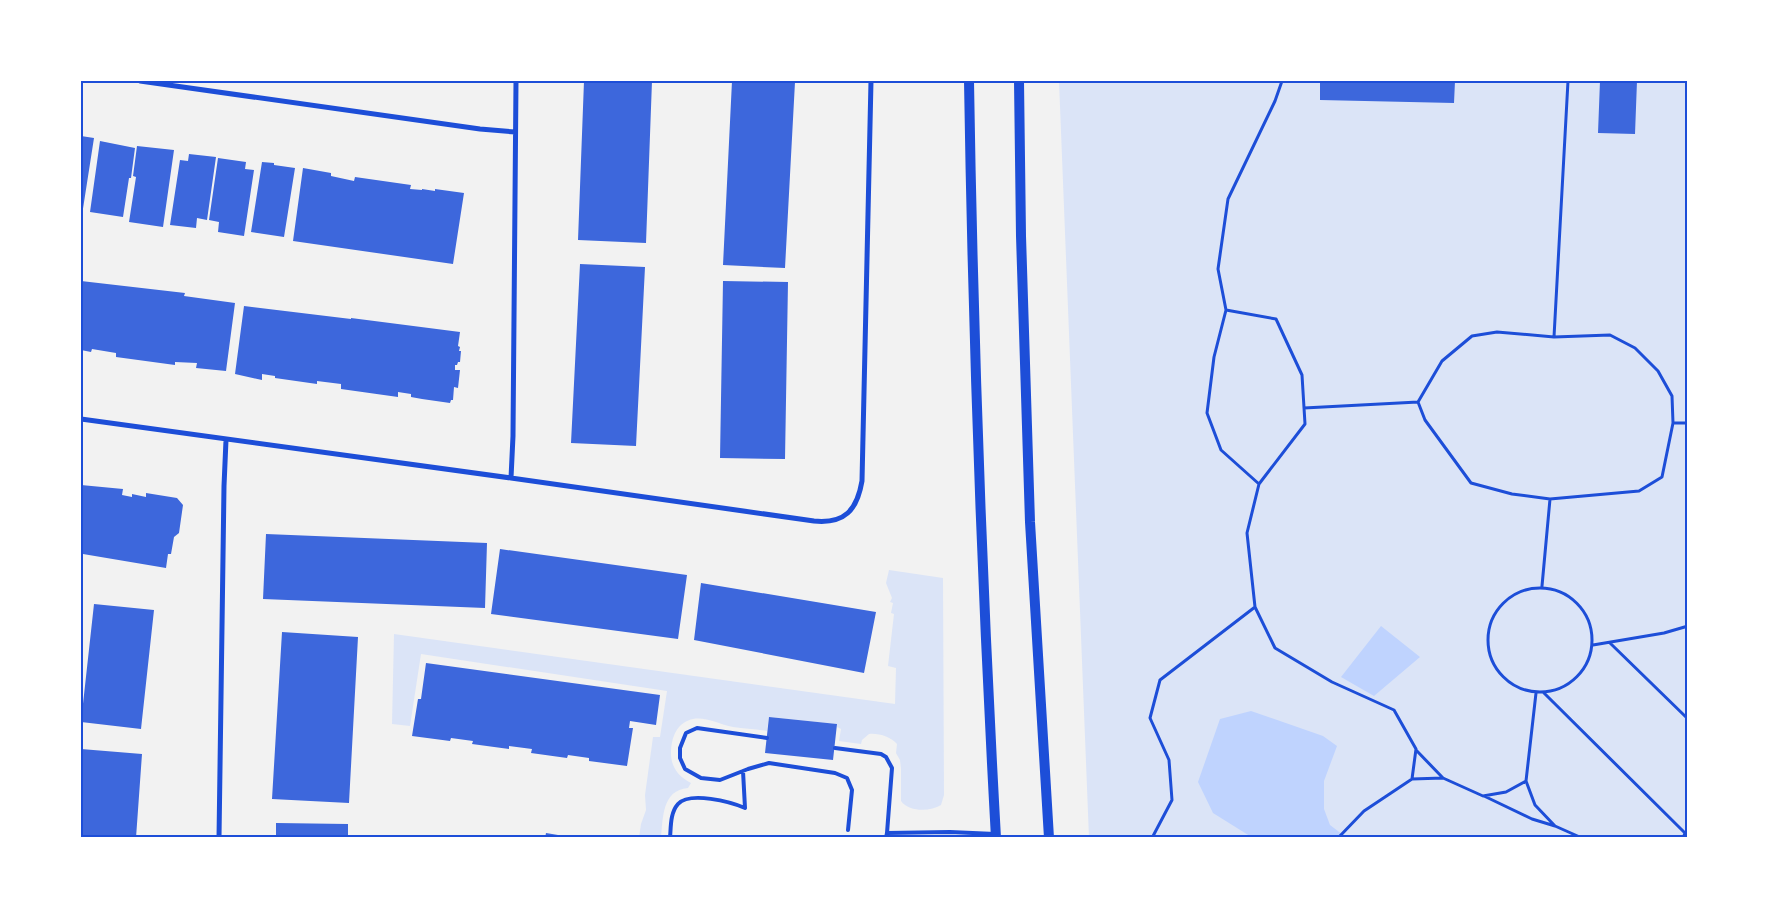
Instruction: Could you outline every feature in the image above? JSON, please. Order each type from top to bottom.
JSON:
[{"type":"main road","points":[[968,81],[971,250],[980,513],[996,836]]},
{"type":"main road","points":[[1019,81],[1021,236],[1030,522],[1049,838]]},
{"type":"street","points":[[140,81],[470,128],[515,132]]},
{"type":"street","points":[[511,478],[516,81]]},
{"type":"street","points":[[81,419],[814,521],[826,522],[838,519],[850,511],[859,497],[862,481],[871,81]]},
{"type":"street","points":[[219,838],[226,440]]},
{"type":"lane","points":[[767,738],[697,728],[686,733],[680,748],[680,758],[685,769],[701,778],[720,780],[769,763],[835,773],[847,778],[852,790],[848,830]]},
{"type":"lane","points":[[835,748],[881,754],[890,762],[892,768],[887,836],[950,832],[996,836]]},
{"type":"lane","points":[[670,838],[673,813],[679,803],[692,797],[733,803],[745,808],[743,771]]},
{"type":"path","points":[[1259,484],[1220,450],[1207,413],[1214,357],[1226,310],[1218,269],[1228,200],[1275,101],[1282,81]]},
{"type":"path","points":[[1554,337],[1568,81]]},
{"type":"path","points":[[1226,310],[1276,319],[1302,375],[1306,424],[1259,484],[1247,533],[1255,607],[1274,648],[1332,682],[1394,710],[1416,749],[1443,778],[1532,819],[1555,826],[1582,838]]},
{"type":"path","points":[[1497,332],[1554,337],[1610,335],[1635,348],[1658,372],[1672,396],[1673,423],[1662,477],[1639,491],[1550,499],[1512,494],[1471,483],[1425,420],[1418,402],[1442,361],[1472,336],[1497,332]]},
{"type":"path","points":[[1304,408],[1418,402]]},
{"type":"path","points":[[1673,423],[1688,423]]},
{"type":"path","points":[[1542,586],[1550,499]]},
{"type":"path","points":[[1542,586],[1557,590],[1574,600],[1587,616],[1593,636],[1593,646],[1590,657],[1580,675],[1564,688],[1536,693],[1524,691],[1506,681],[1494,666],[1487,645],[1490,624],[1500,606],[1518,592],[1542,586]]},
{"type":"path","points":[[1152,838],[1172,800],[1170,760],[1150,718],[1160,680],[1255,607]]},
{"type":"path","points":[[1593,646],[1664,633],[1688,626]]},
{"type":"path","points":[[1610,643],[1688,720]]},
{"type":"path","points":[[1536,693],[1526,781],[1534,805],[1555,826]]},
{"type":"path","points":[[1544,693],[1685,833],[1683,838]]},
{"type":"path","points":[[1412,779],[1416,749]]},
{"type":"path","points":[[1338,838],[1364,811],[1412,779],[1443,778]]},
{"type":"path","points":[[1483,796],[1506,792],[1526,781]]},
{"type":"shaded area","points":[[1059,81],[1688,81],[1688,838],[1089,838]]},
{"type":"shaded area","points":[[889,570],[943,578],[944,795],[941,805],[931,809],[914,809],[901,801],[900,760],[896,753],[897,744],[892,739],[877,734],[869,734],[862,740],[861,744],[839,741],[841,729],[837,727],[837,724],[769,717],[767,731],[733,727],[698,718],[685,722],[679,727],[671,746],[671,758],[674,767],[682,777],[691,783],[688,788],[679,790],[669,799],[664,814],[661,838],[639,838],[646,810],[645,795],[653,737],[660,737],[667,691],[421,654],[410,726],[392,724],[394,634],[895,704],[896,668],[888,666],[894,614],[891,613],[893,603],[890,602],[892,598],[886,583]]},
{"type":"water","points":[[1381,626],[1420,657],[1374,696],[1341,677]]},
{"type":"water","points":[[1251,711],[1323,736],[1337,746],[1324,781],[1324,809],[1330,825],[1347,838],[1253,838],[1213,813],[1198,782],[1220,719]]},
{"type":"building","points":[[584,81],[652,81],[646,243],[578,240]]},
{"type":"building","points":[[732,81],[795,82],[785,268],[723,265]]},
{"type":"building","points":[[1320,81],[1455,81],[1454,103],[1320,100]]},
{"type":"building","points":[[1600,81],[1637,81],[1635,134],[1598,133]]},
{"type":"building","points":[[81,136],[94,138],[82,215],[81,215]]},
{"type":"building","points":[[100,141],[135,148],[123,217],[90,212]]},
{"type":"building","points":[[137,146],[174,150],[163,227],[129,222],[136,177],[133,176]]},
{"type":"building","points":[[189,154],[216,157],[207,220],[197,218],[196,228],[170,225],[180,160],[188,161]]},
{"type":"building","points":[[218,158],[246,162],[245,169],[254,170],[244,236],[218,232],[219,222],[209,220]]},
{"type":"building","points":[[262,162],[295,168],[284,237],[251,232]]},
{"type":"building","points":[[303,168],[331,173],[331,176],[354,181],[355,177],[411,185],[410,189],[435,191],[435,189],[464,193],[453,264],[293,241]]},
{"type":"building","points":[[580,264],[645,267],[636,446],[571,443]]},
{"type":"building","points":[[81,281],[185,293],[184,296],[235,303],[226,371],[196,368],[197,363],[175,362],[175,365],[116,357],[116,353],[92,349],[91,352],[81,350]]},
{"type":"building","points":[[723,281],[788,282],[785,459],[720,458]]},
{"type":"building","points":[[244,306],[460,332],[458,346],[460,347],[459,351],[461,351],[460,362],[455,365],[455,370],[460,370],[458,388],[454,387],[453,400],[450,403],[411,397],[411,394],[398,392],[398,397],[341,389],[341,384],[317,381],[317,384],[275,378],[275,376],[262,374],[262,380],[235,374]]},
{"type":"building","points":[[81,485],[123,489],[122,495],[132,497],[132,494],[146,497],[146,493],[177,498],[183,505],[179,533],[174,537],[171,554],[168,554],[166,568],[83,554],[81,552]]},
{"type":"building","points":[[266,534],[487,543],[485,608],[263,599]]},
{"type":"building","points":[[500,549],[687,575],[678,639],[491,614]]},
{"type":"building","points":[[701,583],[876,612],[864,673],[694,640]]},
{"type":"building","points":[[94,604],[154,610],[141,729],[81,722]]},
{"type":"building","points":[[282,632],[358,637],[349,803],[272,799]]},
{"type":"building","points":[[426,663],[660,695],[656,725],[630,721],[629,728],[633,728],[627,766],[589,761],[589,758],[568,755],[567,758],[531,753],[532,749],[509,746],[509,749],[472,744],[473,741],[451,738],[450,741],[412,736],[418,699],[421,699]]},
{"type":"building","points":[[769,717],[837,724],[833,760],[765,753]]},
{"type":"building","points":[[81,749],[142,754],[136,838],[81,838]]},
{"type":"building","points":[[276,823],[348,824],[348,838],[276,838]]},
{"type":"building","points":[[546,833],[570,837],[570,838],[545,838]]}]
